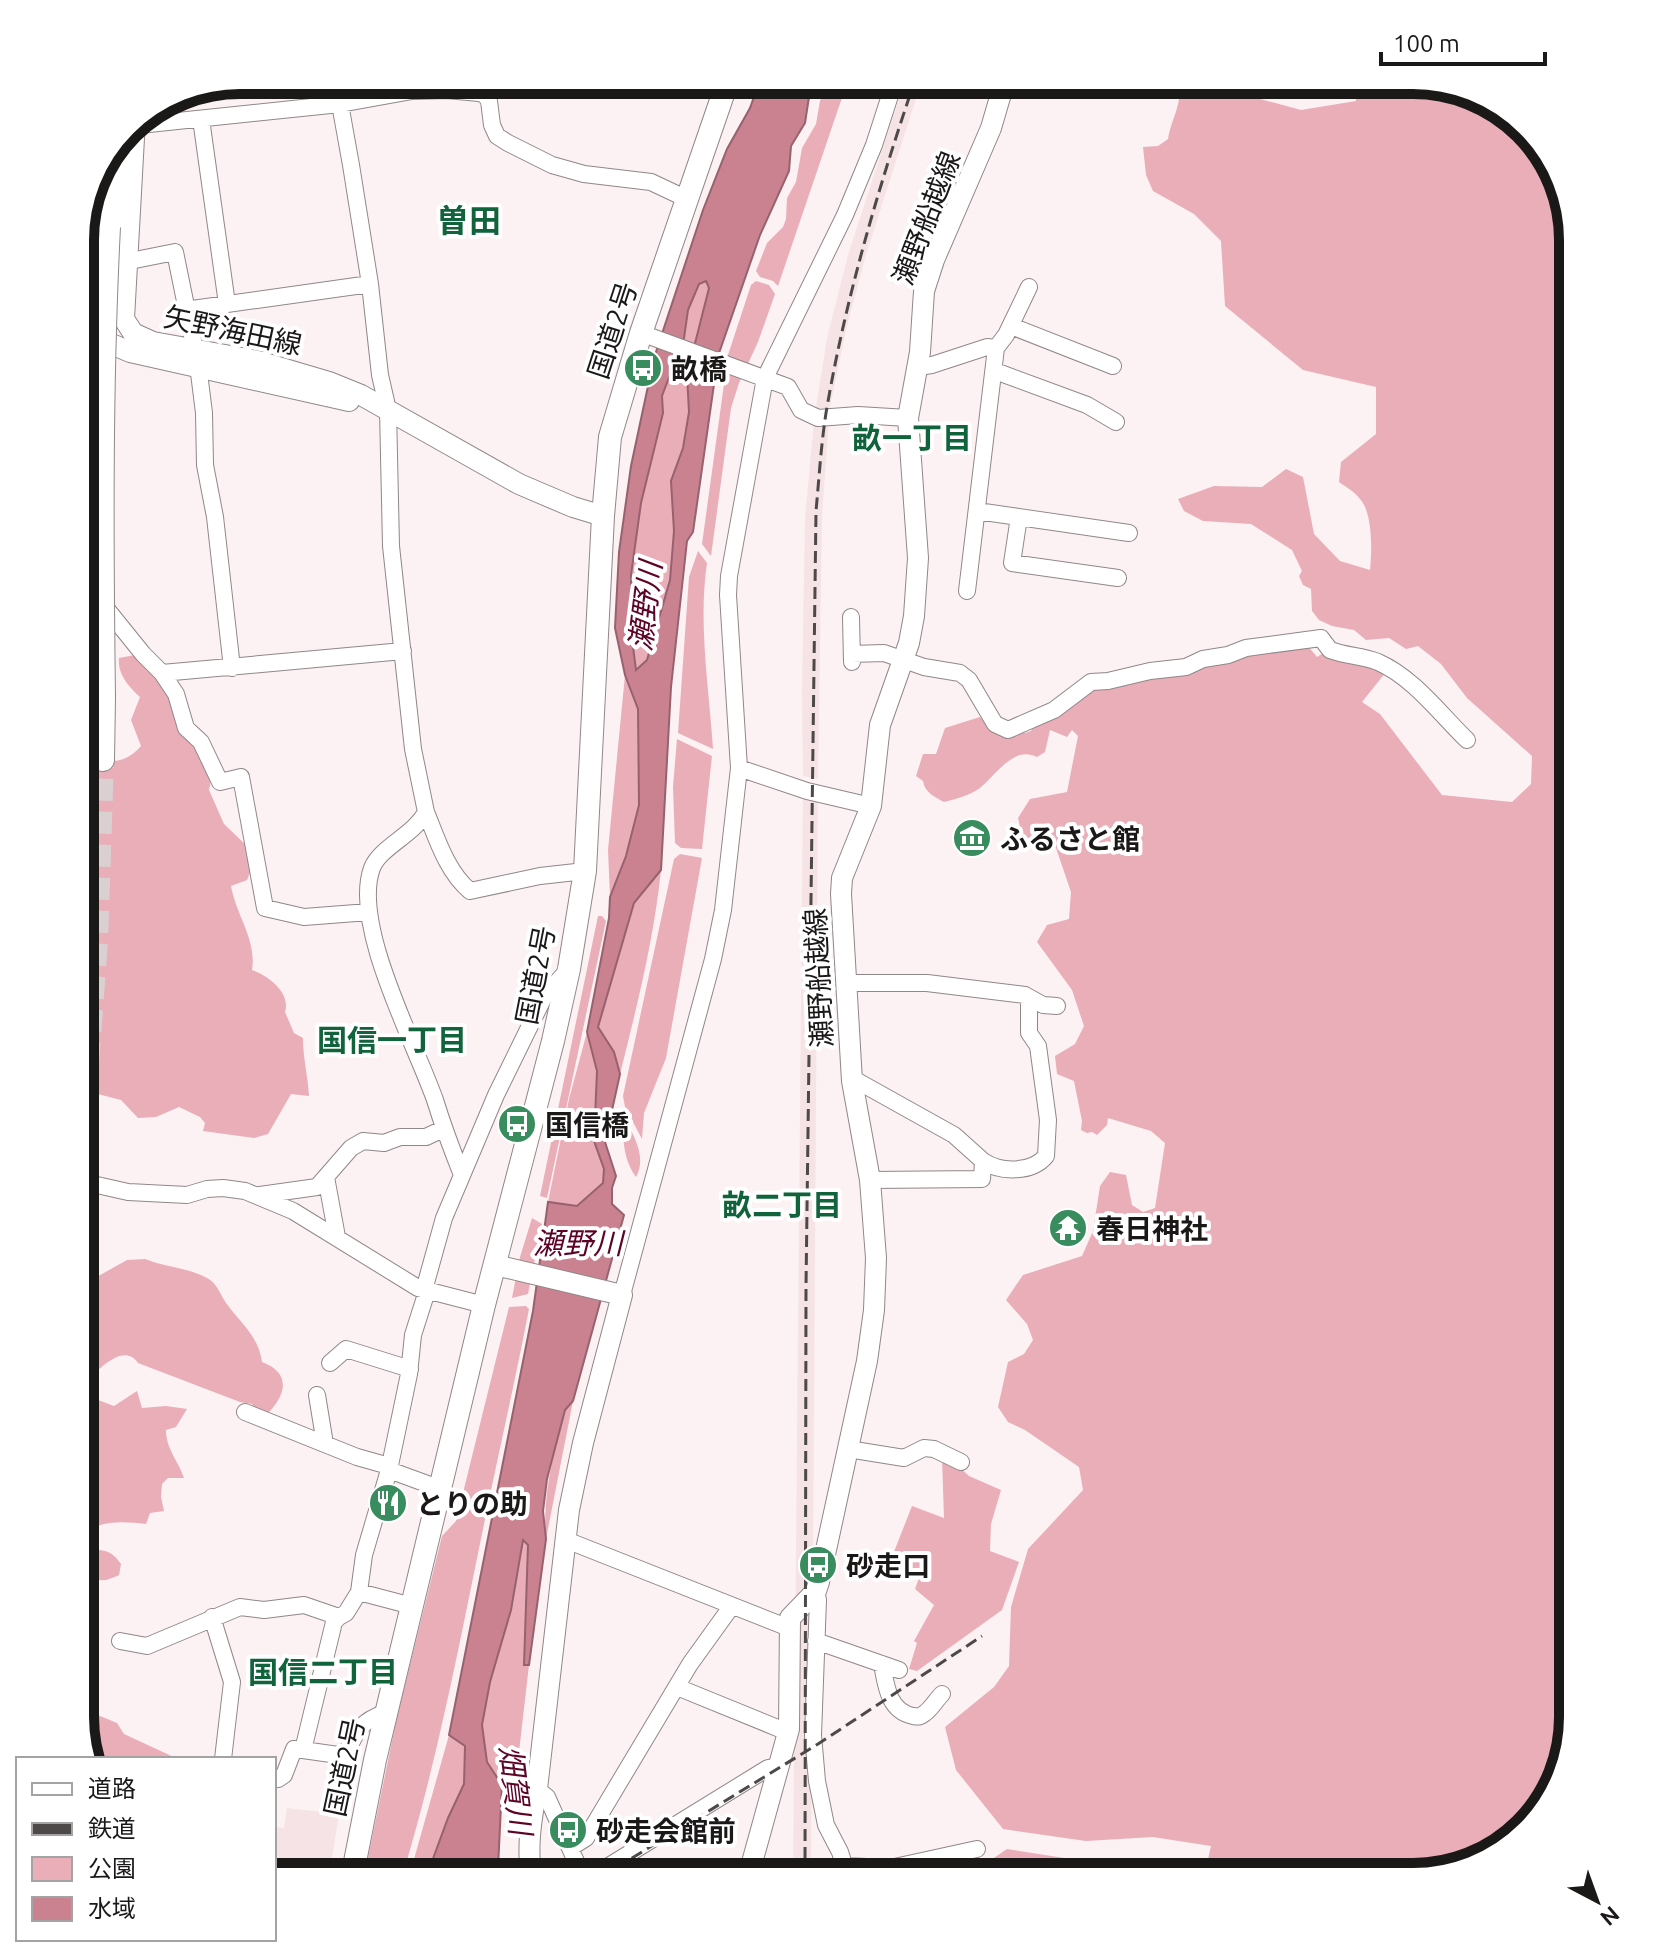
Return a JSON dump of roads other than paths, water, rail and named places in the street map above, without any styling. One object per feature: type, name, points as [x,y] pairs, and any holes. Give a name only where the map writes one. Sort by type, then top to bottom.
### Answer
[{"type":"highway","name":"国道2号","points":[[355,1863],[387,1712],[484,1305],[505,1267],[569,969],[585,871],[603,516],[610,437],[649,336],[687,199],[723,94]]},
{"type":"highway","points":[[109,227],[115,166]]},
{"type":"highway","points":[[103,760],[101,465],[110,174]]},
{"type":"main road","name":"瀬野船越線","points":[[789,1628],[790,1618],[816,1591],[867,1361],[874,1310],[876,1258],[870,1180],[852,1081],[840,913],[842,878],[871,806],[880,725],[912,628],[918,558],[908,418],[918,367],[921,312],[928,276],[991,128],[1001,94]]},
{"type":"main road","name":"矢野海田線","points":[[133,142],[124,319],[133,333],[196,357],[388,410],[473,461],[519,484],[603,516]]},
{"type":"main road","points":[[95,334],[109,336],[124,319]]},
{"type":"main road","name":"矢野海田線","points":[[95,334],[107,343],[130,352],[196,357]]},
{"type":"main road","points":[[505,1267],[619,1294],[569,1510],[537,1789],[530,1823],[529,1863]]},
{"type":"main road","points":[[752,1863],[789,1729],[789,1628]]},
{"type":"street","points":[[336,94],[370,284],[380,375],[388,410],[391,546],[413,749],[426,812],[443,852],[461,883],[470,891],[540,876],[585,871]]},
{"type":"street","points":[[155,122],[340,104],[395,94]]},
{"type":"street","points":[[481,94],[488,98],[497,136],[508,143],[552,165],[584,174],[651,182],[687,199]]},
{"type":"street","points":[[619,1294],[713,959],[723,910],[739,768],[728,595],[757,375],[845,215],[874,145],[890,94]]},
{"type":"street","points":[[201,119],[227,304]]},
{"type":"street","points":[[125,262],[175,252],[204,413],[205,465],[215,517],[232,668]]},
{"type":"street","points":[[185,310],[370,284]]},
{"type":"street","points":[[967,591],[996,348],[1011,326],[1029,287]]},
{"type":"street","points":[[1011,326],[1113,366]]},
{"type":"street","points":[[649,336],[788,387],[801,410],[818,418],[858,415],[908,418]]},
{"type":"street","points":[[918,367],[987,347],[996,348]]},
{"type":"street","points":[[995,371],[1087,405],[1116,422]]},
{"type":"street","points":[[977,511],[1129,533]]},
{"type":"street","points":[[1019,517],[1012,563],[1118,578]]},
{"type":"street","points":[[94,593],[162,673],[176,694],[186,728],[201,742],[220,782],[241,777],[265,908],[304,917],[369,912]]},
{"type":"street","points":[[851,617],[852,658],[884,653],[965,676],[995,724],[1008,730],[1054,710],[1091,682],[1186,667],[1203,659],[1246,648],[1321,638],[1330,650],[1372,660],[1395,672],[1467,740]]},
{"type":"street","points":[[162,673],[403,651]]},
{"type":"street","points":[[739,768],[807,791],[871,806]]},
{"type":"street","points":[[426,812],[416,828],[380,856],[372,868],[369,912],[380,960],[462,1175]]},
{"type":"street","points":[[303,1750],[334,1622],[346,1613],[359,1592],[364,1555],[389,1468],[410,1369],[413,1335],[444,1218],[496,1095],[545,995],[569,969]]},
{"type":"street","points":[[846,983],[927,983],[1025,995],[1043,1005],[1057,1006]]},
{"type":"street","points":[[852,1081],[954,1135],[990,1166],[1013,1170],[1036,1164],[1046,1156],[1048,1120],[1038,1046],[1029,1033],[1029,998]]},
{"type":"street","points":[[258,1195],[317,1187],[351,1148],[363,1141],[384,1143],[400,1137],[426,1137],[443,1129]]},
{"type":"street","points":[[870,1180],[982,1179],[983,1161]]},
{"type":"street","points":[[326,1177],[337,1237]]},
{"type":"street","points":[[97,1185],[128,1192],[187,1195],[223,1188],[258,1195],[293,1211],[425,1291],[484,1305]]},
{"type":"street","points":[[330,1363],[346,1349],[410,1369]]},
{"type":"street","points":[[317,1395],[325,1444]]},
{"type":"street","points":[[245,1412],[441,1489]]},
{"type":"street","points":[[848,1449],[904,1458],[924,1448],[934,1449],[961,1462]]},
{"type":"street","points":[[566,1540],[789,1628]]},
{"type":"street","points":[[816,1591],[813,1735],[817,1781],[826,1825],[842,1863]]},
{"type":"street","points":[[359,1592],[412,1606]]},
{"type":"street","points":[[120,1641],[147,1646],[240,1607],[269,1610],[304,1605],[339,1617]]},
{"type":"street","points":[[570,1848],[586,1838],[677,1687],[731,1607]]},
{"type":"street","points":[[212,1617],[232,1682],[223,1757]]},
{"type":"street","points":[[816,1641],[890,1667],[887,1692],[897,1709],[909,1715],[927,1713],[942,1694]]},
{"type":"street","points":[[677,1687],[780,1729],[789,1729]]},
{"type":"street","points":[[276,1778],[284,1775],[294,1749],[345,1756],[356,1731],[369,1718],[387,1712]]},
{"type":"street","points":[[614,1863],[768,1768],[779,1766]]},
{"type":"street","points":[[537,1789],[547,1797],[577,1863]]},
{"type":"street","points":[[913,1863],[977,1849]]},
{"type":"water","name":"瀬野川","points":[[755,94],[811,94],[805,123],[791,146],[789,171],[760,235],[718,356],[693,532],[687,541],[671,687],[661,870],[634,903],[598,1027],[614,1052],[620,1074],[605,1142],[616,1176],[612,1204],[624,1215],[573,1401],[565,1410],[547,1479],[543,1511],[546,1539],[529,1665],[524,1665],[528,1545],[523,1540],[511,1610],[490,1682],[482,1725],[487,1762],[502,1785],[498,1863],[431,1863],[464,1784],[465,1746],[449,1735],[533,1311],[548,1202],[577,1206],[603,1183],[604,1169],[594,1141],[597,1071],[587,1032],[609,918],[610,897],[626,856],[639,805],[638,709],[625,675],[615,628],[619,552],[631,466],[654,358],[703,210],[727,149]],"holes":[[[706,281],[709,288],[687,375],[689,412],[683,448],[671,481],[674,531],[670,580],[647,660],[636,670],[631,631],[631,575],[641,503],[663,413],[662,396],[684,338],[688,310],[699,284]]]},
{"type":"tunnel","points":[[94,982],[103,760]]},
{"type":"railway","points":[[805,1863],[806,1287],[816,511],[826,413],[843,329],[876,203],[910,94]]},
{"type":"railway","points":[[624,1863],[818,1744],[982,1636]]},
{"type":"place","name":"畝橋","points":[[643,368]]},
{"type":"place","name":"ふるさと館","points":[[972,838]]},
{"type":"place","name":"国信橋","points":[[517,1124]]},
{"type":"place","name":"春日神社","points":[[1068,1228]]},
{"type":"place","name":"とりの助","points":[[388,1503]]},
{"type":"place","name":"砂走口","points":[[818,1565]]},
{"type":"place","name":"砂走会館前","points":[[568,1830]]},
{"type":"district","name":"曽田","points":[[469,220]]},
{"type":"district","name":"畝一丁目","points":[[912,438]]},
{"type":"district","name":"国信一丁目","points":[[392,1040]]},
{"type":"district","name":"畝二丁目","points":[[782,1205]]},
{"type":"district","name":"国信二丁目","points":[[323,1672]]},
{"type":"water label","name":"畑賀川","points":[[516,1790]]}]
